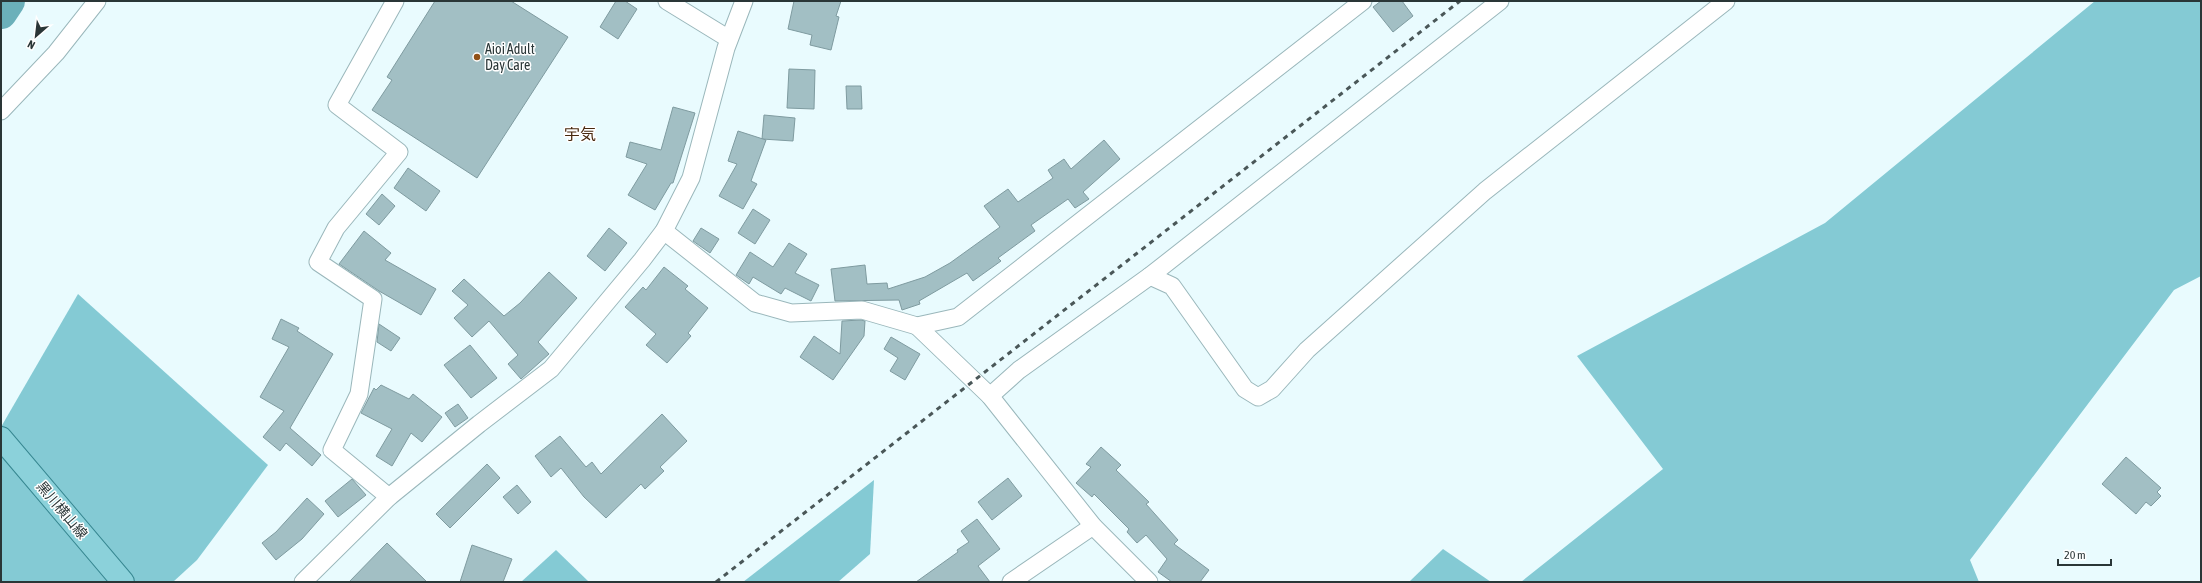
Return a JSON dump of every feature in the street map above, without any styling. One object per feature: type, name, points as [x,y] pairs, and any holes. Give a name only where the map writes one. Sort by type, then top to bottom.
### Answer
[{"type":"main road","name":"黒川横山線","points":[[1,438],[121,580]]},
{"type":"street","points":[[1,111],[56,53],[97,1]]},
{"type":"street","points":[[389,497],[332,450],[359,394],[373,299],[318,262],[336,228],[399,152],[337,105],[395,1]]},
{"type":"street","points":[[667,1],[729,39]]},
{"type":"street","points":[[303,582],[389,497],[479,424],[551,369],[642,260],[664,231],[691,178],[729,39],[744,1]]},
{"type":"street","points":[[917,326],[958,317],[1364,1]]},
{"type":"street","points":[[990,396],[1019,370],[1150,276],[1500,1]]},
{"type":"street","points":[[1150,276],[1172,286],[1245,388],[1258,397],[1272,390],[1307,350],[1485,191],[1726,1]]},
{"type":"street","points":[[664,231],[755,303],[791,313],[862,310],[917,326],[990,396],[1092,526],[1149,582]]},
{"type":"street","points":[[1011,582],[1092,526]]},
{"type":"shaded area","points":[[2095,1],[2201,1],[2201,276],[2174,290],[1970,560],[1979,582],[1521,582],[1663,469],[1577,356],[1825,223]]},
{"type":"shaded area","points":[[78,294],[268,465],[197,560],[173,582],[1,582],[1,427]]},
{"type":"shaded area","points":[[874,480],[870,554],[838,582],[743,582]]},
{"type":"shaded area","points":[[1443,549],[1491,582],[1409,582]]},
{"type":"shaded area","points":[[556,550],[589,582],[521,582]]},
{"type":"building","name":"Aioi Adult Day Care","points":[[435,1],[511,1],[568,37],[477,178],[372,110],[392,80],[387,77]]},
{"type":"building","points":[[616,1],[625,1],[637,9],[618,39],[600,27]]},
{"type":"building","points":[[794,1],[841,1],[836,16],[839,17],[831,50],[810,45],[812,35],[788,29]]},
{"type":"building","points":[[1381,1],[1402,1],[1413,16],[1393,32],[1373,7]]},
{"type":"building","points":[[789,69],[815,70],[814,109],[787,108]]},
{"type":"building","points":[[846,86],[861,86],[862,109],[847,109]]},
{"type":"building","points":[[673,107],[695,113],[673,183],[671,183],[655,210],[628,195],[647,164],[626,157],[630,142],[661,150]]},
{"type":"building","points":[[764,115],[795,118],[793,141],[762,139]]},
{"type":"building","points":[[738,131],[766,140],[751,181],[757,184],[743,209],[719,196],[737,164],[728,161]]},
{"type":"building","points":[[1104,140],[1120,159],[1083,192],[1089,199],[1075,208],[1068,199],[1031,225],[1035,231],[998,258],[1001,261],[973,281],[967,273],[919,301],[920,304],[902,310],[899,300],[835,301],[831,269],[865,265],[867,284],[887,283],[888,289],[925,277],[950,263],[1000,227],[984,206],[1008,189],[1018,202],[1053,178],[1048,170],[1064,159],[1071,169]]},
{"type":"building","points":[[408,168],[440,191],[426,211],[394,188]]},
{"type":"building","points":[[382,194],[395,206],[379,225],[366,214]]},
{"type":"building","points":[[753,209],[770,220],[755,244],[738,233]]},
{"type":"building","points":[[609,228],[627,243],[605,271],[587,256]]},
{"type":"building","points":[[701,228],[719,239],[710,253],[693,241]]},
{"type":"building","points":[[364,231],[391,253],[385,260],[436,289],[421,315],[379,291],[339,264]]},
{"type":"building","points":[[789,243],[807,254],[795,273],[819,285],[811,301],[785,288],[781,294],[753,277],[749,284],[736,275],[750,252],[773,267]]},
{"type":"building","points":[[664,267],[688,286],[685,289],[708,308],[688,333],[691,336],[667,363],[646,345],[656,334],[625,307],[643,287],[646,290]]},
{"type":"building","points":[[549,272],[577,298],[538,342],[549,354],[521,379],[508,364],[518,355],[489,321],[472,337],[454,318],[468,305],[452,291],[464,279],[504,316],[520,303]]},
{"type":"building","points":[[281,319],[299,328],[297,331],[333,354],[290,428],[321,455],[312,466],[286,443],[280,451],[263,437],[284,411],[260,397],[289,347],[272,339]]},
{"type":"building","points":[[842,321],[865,321],[864,336],[833,380],[800,357],[814,336],[840,354]]},
{"type":"building","points":[[379,324],[400,338],[391,351],[377,342]]},
{"type":"building","points":[[891,337],[920,354],[905,380],[890,371],[898,358],[884,349]]},
{"type":"building","points":[[470,345],[497,378],[471,398],[444,365]]},
{"type":"building","points":[[381,385],[409,399],[413,394],[442,417],[422,442],[411,433],[392,466],[376,456],[392,429],[361,413],[374,388],[376,390]]},
{"type":"building","points":[[458,404],[468,418],[455,427],[445,413]]},
{"type":"building","points":[[662,414],[687,441],[660,467],[664,471],[645,489],[641,484],[606,518],[584,497],[561,468],[551,477],[535,456],[560,436],[586,467],[592,462],[601,474]]},
{"type":"building","points":[[1101,447],[1121,465],[1116,470],[1149,502],[1146,504],[1178,540],[1174,544],[1209,570],[1200,582],[1172,582],[1158,572],[1167,559],[1146,535],[1137,543],[1127,532],[1129,529],[1094,494],[1092,497],[1076,483],[1091,467],[1086,464]]},
{"type":"building","points":[[2126,457],[2161,488],[2157,492],[2161,496],[2151,506],[2146,502],[2136,514],[2102,484]]},
{"type":"building","points":[[487,464],[500,478],[450,528],[436,514]]},
{"type":"building","points":[[1008,478],[1022,496],[992,520],[978,502]]},
{"type":"building","points":[[352,479],[366,495],[338,517],[325,501]]},
{"type":"building","points":[[517,485],[531,502],[518,514],[503,497]]},
{"type":"building","points":[[307,498],[324,514],[302,539],[276,560],[262,543],[276,532]]},
{"type":"building","points":[[977,519],[1000,549],[978,566],[990,582],[916,582],[958,552],[957,550],[969,542],[961,531]]},
{"type":"building","points":[[387,543],[427,582],[349,582]]},
{"type":"building","points":[[472,545],[512,559],[503,582],[460,582]]},
{"type":"waterway","points":[[1,13],[9,1]]},
{"type":"railway","points":[[716,582],[1460,1]]},
{"type":"place","name":"Aioi Adult Day Care","points":[[477,57]]},
{"type":"district","name":"宇気","points":[[580,134]]}]
